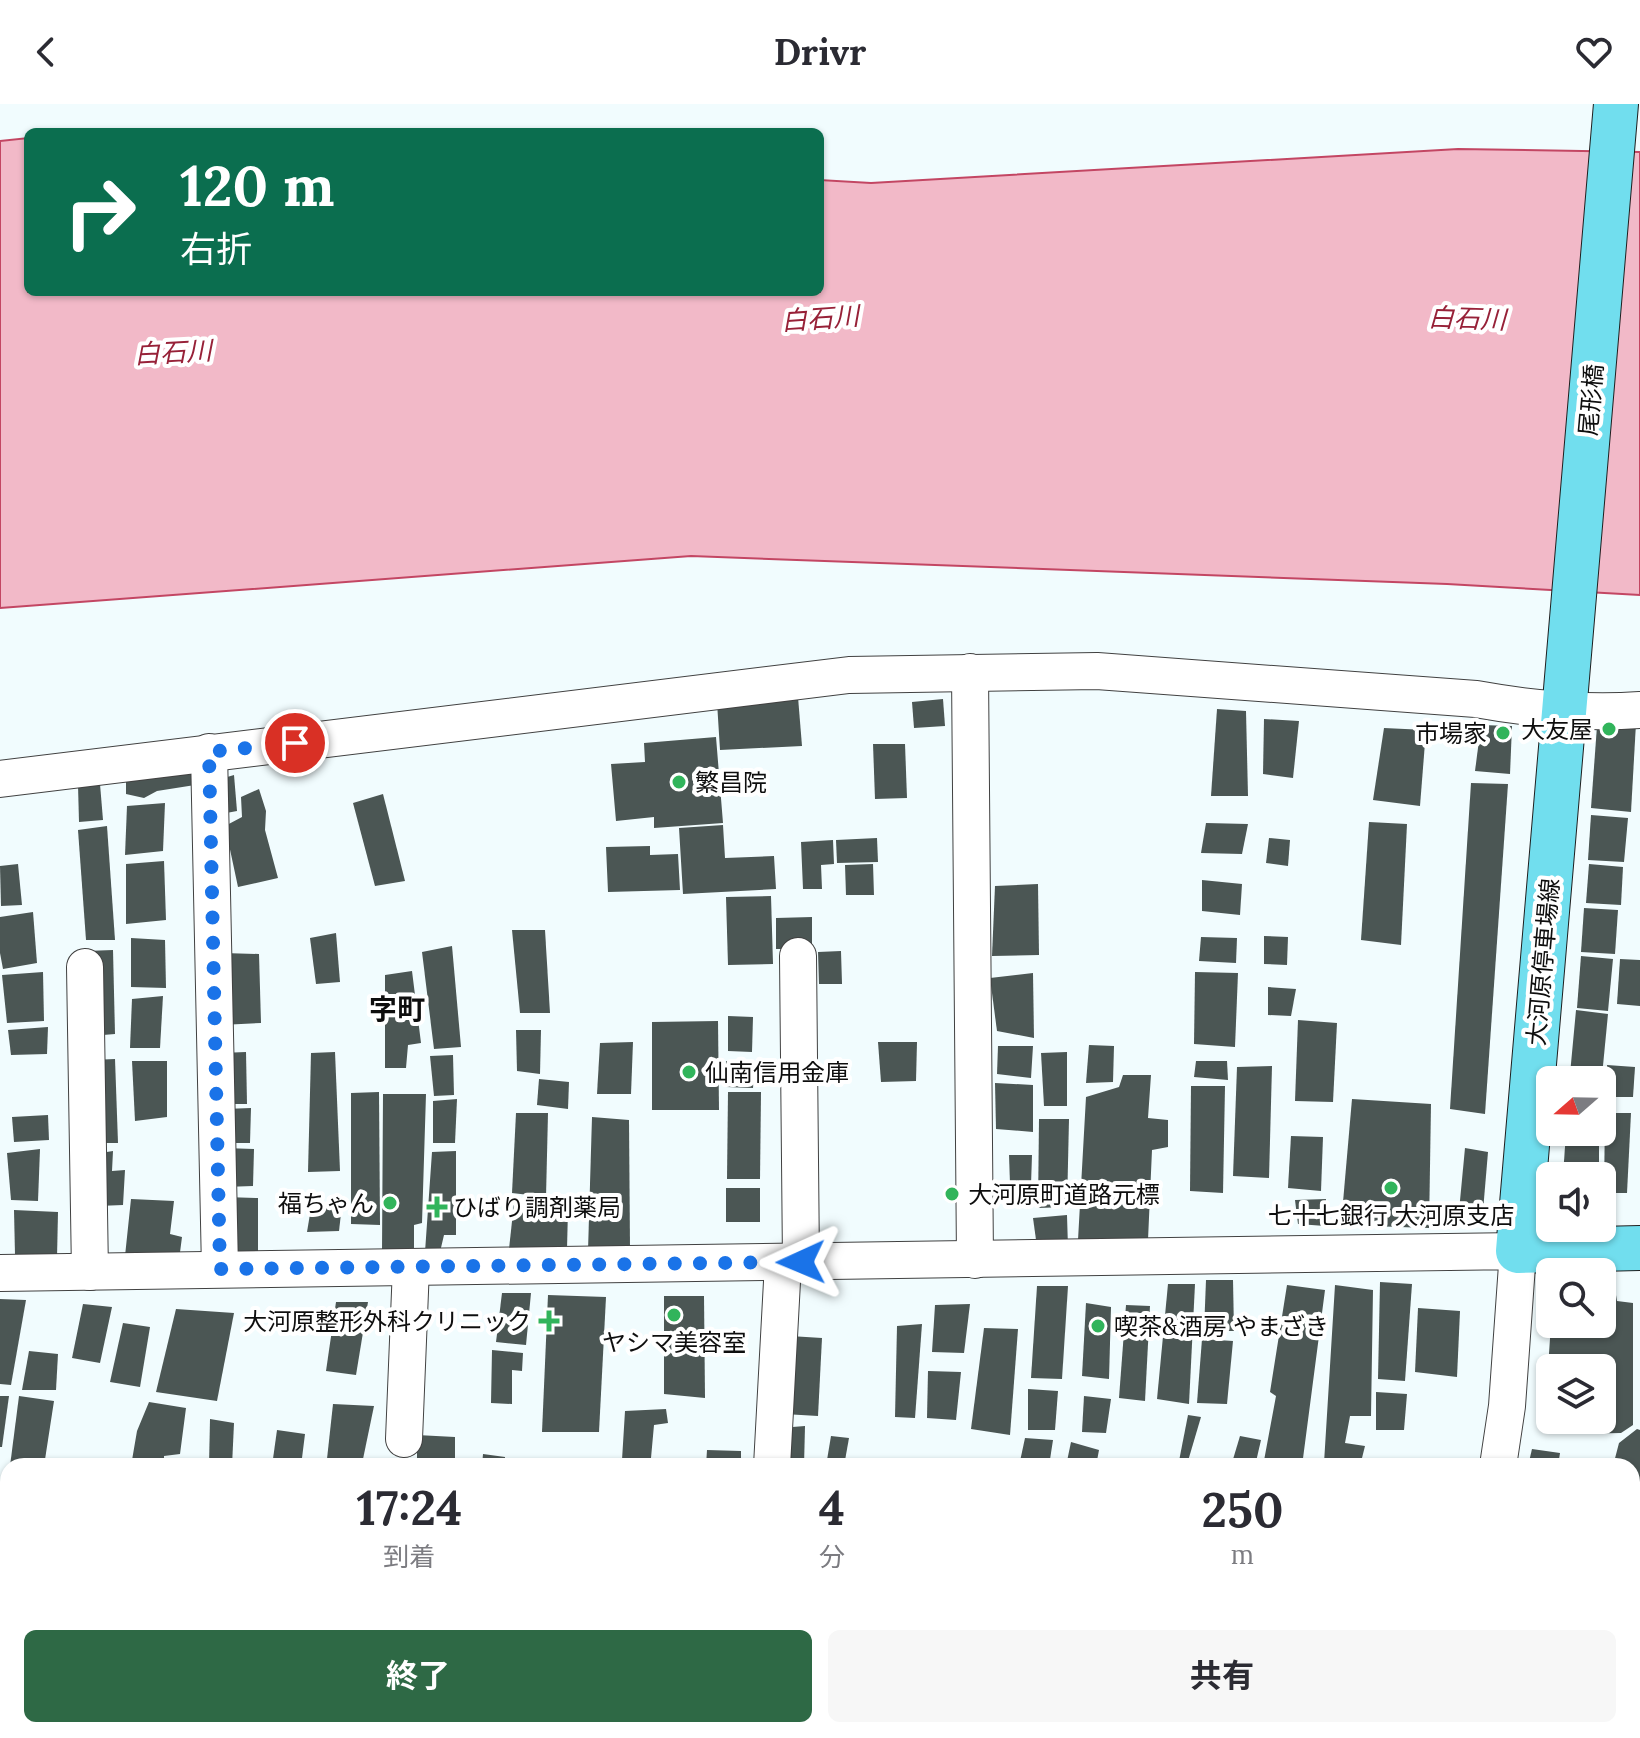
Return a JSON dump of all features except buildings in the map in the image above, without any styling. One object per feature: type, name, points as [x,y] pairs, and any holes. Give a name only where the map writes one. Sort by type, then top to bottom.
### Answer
[{"type":"main road","name":"尾形橋","points":[[1565,704],[1616,104]]},
{"type":"main road","name":"大河原停車場線","points":[[1518,1251],[1565,704]]},
{"type":"main road","points":[[1518,1251],[1640,1248]]},
{"type":"street","points":[[970,672],[975,1260]]},
{"type":"street","points":[[0,779],[849,675],[1113,672],[1476,699],[1533,709],[1565,704],[1593,713],[1640,710]]},
{"type":"street","points":[[209,752],[220,1269]]},
{"type":"street","points":[[773,1458],[792,1263],[798,956]]},
{"type":"street","points":[[85,967],[90,1272]]},
{"type":"street","points":[[0,1273],[1518,1251],[1507,1406],[1499,1458]]},
{"type":"street","points":[[404,1439],[411,1267]]},
{"type":"water","name":"白石川","points":[[24,138],[24,296],[824,296],[824,180],[871,183],[1458,149],[1640,152],[1640,595],[1447,584],[691,556],[0,608],[0,141]]},
{"type":"place","name":"大友屋","points":[[1609,729]]},
{"type":"place","name":"市場家","points":[[1503,733]]},
{"type":"place","name":"繁昌院","points":[[679,782]]},
{"type":"place","name":"仙南信用金庫","points":[[689,1072]]},
{"type":"place","name":"七十七銀行 大河原支店","points":[[1391,1188]]},
{"type":"place","name":"大河原町道路元標","points":[[952,1194]]},
{"type":"place","name":"福ちゃん","points":[[390,1203]]},
{"type":"place","name":"ひばり調剤薬局","points":[[437,1207]]},
{"type":"place","name":"ヤシマ美容室","points":[[674,1315]]},
{"type":"place","name":"大河原整形外科クリニック","points":[[549,1321]]},
{"type":"place","name":"喫茶&酒房 やまざき","points":[[1098,1326]]},
{"type":"district","name":"字町","points":[[397,1009]]},
{"type":"route","points":[[295,743],[209,752],[220,1269],[801,1262]]}]
